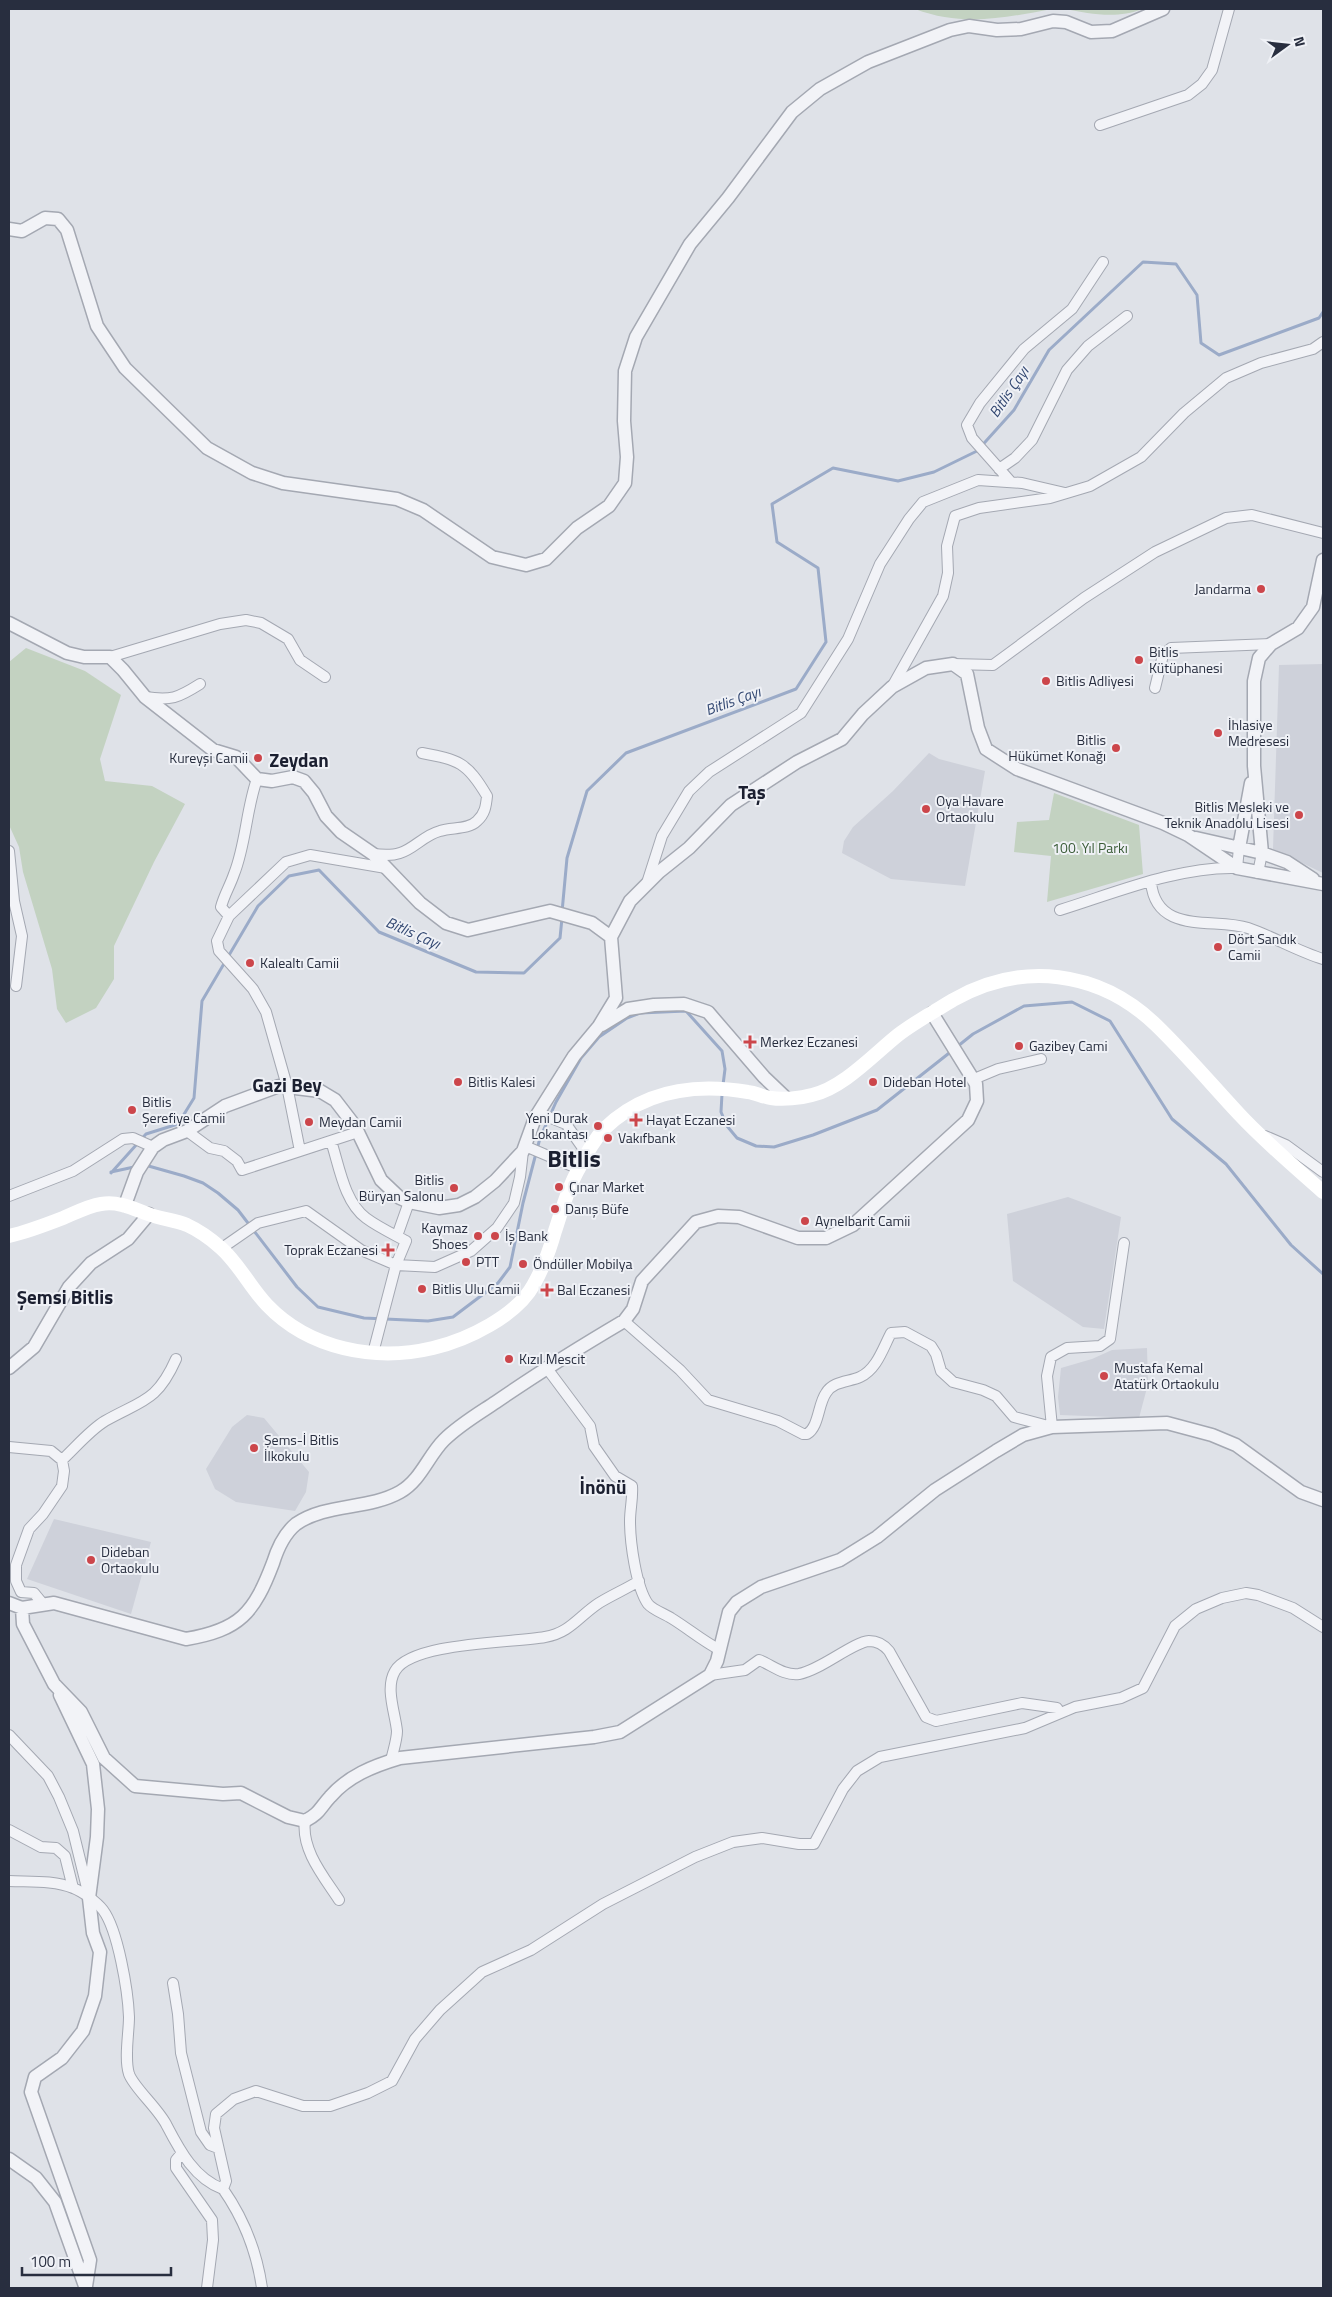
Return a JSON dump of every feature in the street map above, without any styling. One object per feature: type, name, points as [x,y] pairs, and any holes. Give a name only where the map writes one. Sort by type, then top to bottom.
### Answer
[{"type":"main road","points":[[9,1236],[100,1204],[125,1205],[188,1226],[222,1248],[267,1305],[293,1328],[322,1342],[354,1352],[374,1353],[432,1348],[484,1328],[509,1312],[533,1288],[554,1235],[569,1186],[578,1169],[602,1131],[640,1103],[661,1094],[687,1088],[708,1087],[732,1089],[773,1098],[812,1095],[836,1086],[903,1031],[959,997],[1007,979],[1033,975],[1064,977],[1084,982],[1130,1004],[1154,1023],[1259,1134],[1323,1192]]},
{"type":"street","points":[[9,230],[22,231],[45,218],[58,219],[67,230],[97,326],[126,368],[207,448],[252,473],[283,483],[397,498],[423,510],[492,557],[526,565],[546,559],[577,528],[609,506],[625,482],[627,458],[624,421],[625,371],[636,337],[667,280],[690,244],[728,198],[792,112],[820,89],[868,62],[950,30],[969,26],[997,30],[1021,29],[1053,21],[1066,22],[1091,32],[1112,31],[1163,9]]},
{"type":"street","points":[[1100,125],[1188,95],[1202,84],[1212,70],[1229,9]]},
{"type":"street","points":[[1011,482],[972,438],[967,425],[980,403],[1024,349],[1072,309],[1103,262]]},
{"type":"street","points":[[999,469],[1015,458],[1032,440],[1067,370],[1088,346],[1127,316]]},
{"type":"street","points":[[892,686],[943,596],[948,574],[947,546],[955,516],[979,508],[1050,498],[1090,486],[1140,457],[1184,413],[1226,378],[1261,363],[1313,349],[1323,342]]},
{"type":"street","points":[[647,883],[662,836],[689,791],[709,772],[801,713],[848,638],[880,564],[909,519],[923,502],[978,480],[1022,483],[1065,493]]},
{"type":"street","points":[[222,1248],[258,1223],[306,1211],[360,1250],[396,1265],[435,1267],[471,1251],[497,1228],[514,1203],[526,1148],[541,1113],[574,1056],[599,1026],[616,998],[611,937],[630,900],[647,883],[690,848],[732,806],[797,762],[842,739],[863,714],[892,686],[926,668],[953,664],[993,665],[1084,598],[1155,552],[1226,518],[1252,515],[1323,533]]},
{"type":"street","points":[[1258,873],[1262,853],[1254,766],[1254,681],[1259,658],[1271,644],[1298,628],[1313,607],[1323,560]]},
{"type":"street","points":[[9,623],[67,653],[84,657],[110,657],[220,624],[246,620],[261,622],[288,639],[300,660],[325,677]]},
{"type":"street","points":[[1155,688],[1164,655],[1171,648],[1271,644]]},
{"type":"street","points":[[110,657],[145,697],[213,750],[236,757],[257,779],[272,781],[294,777],[304,781],[314,793],[326,816],[341,832],[373,854],[420,904],[446,923],[468,930],[550,911],[592,923],[611,937]]},
{"type":"street","points":[[953,664],[967,674],[978,728],[986,749],[1016,769],[1163,823],[1188,835],[1237,868]]},
{"type":"street","points":[[145,697],[165,700],[182,695],[200,684]]},
{"type":"street","points":[[373,854],[391,856],[402,852],[421,838],[441,830],[460,829],[477,822],[486,809],[488,796],[467,768],[449,757],[422,754]]},
{"type":"street","points":[[1237,868],[1254,766]]},
{"type":"street","points":[[229,916],[221,907],[224,893],[234,875],[245,834],[251,796],[257,779]]},
{"type":"street","points":[[1188,835],[1262,853],[1287,862],[1320,883]]},
{"type":"street","points":[[9,851],[14,901],[22,936],[16,986]]},
{"type":"street","points":[[300,1151],[287,1086],[266,1012],[253,989],[219,951],[217,941],[229,916],[286,862],[310,855],[386,868]]},
{"type":"street","points":[[1060,910],[1151,882],[1214,867],[1237,868],[1320,883]]},
{"type":"street","points":[[1151,882],[1155,902],[1165,912],[1194,923],[1248,928],[1323,959]]},
{"type":"street","points":[[599,1026],[628,1009],[684,1004],[708,1012],[764,1077],[785,1098]]},
{"type":"street","points":[[9,1603],[22,1608],[54,1602],[186,1639],[207,1635],[228,1627],[249,1612],[262,1591],[277,1550],[295,1525],[317,1514],[379,1501],[402,1491],[419,1474],[443,1440],[465,1422],[546,1367],[624,1321],[633,1309],[642,1281],[696,1222],[718,1216],[738,1217],[798,1238],[826,1238],[854,1225],[968,1120],[977,1101],[974,1079],[932,1013]]},
{"type":"street","points":[[974,1079],[998,1069],[1041,1059]]},
{"type":"street","points":[[125,1205],[137,1172],[146,1158],[150,1146],[187,1131],[225,1106],[279,1086],[320,1092],[335,1100],[358,1132],[381,1180],[400,1198],[409,1202],[439,1208],[459,1205],[475,1197],[495,1181],[526,1148]]},
{"type":"street","points":[[541,1113],[566,1124],[587,1154]]},
{"type":"street","points":[[187,1131],[210,1148],[224,1151],[237,1161],[242,1170],[358,1132]]},
{"type":"street","points":[[1259,1134],[1286,1145],[1323,1172]]},
{"type":"street","points":[[9,1196],[73,1171],[122,1139],[133,1138],[150,1146]]},
{"type":"street","points":[[331,1141],[348,1192],[355,1206],[364,1217],[406,1241],[396,1265],[374,1353]]},
{"type":"street","points":[[526,1148],[578,1169]]},
{"type":"street","points":[[397,1236],[409,1202]]},
{"type":"street","points":[[9,1368],[34,1347],[69,1287],[91,1263],[128,1239],[149,1214]]},
{"type":"street","points":[[1052,1427],[1047,1376],[1051,1356],[1067,1348],[1100,1346],[1110,1340],[1124,1243]]},
{"type":"street","points":[[624,1321],[680,1370],[708,1400],[778,1421],[803,1434],[807,1434],[813,1428],[826,1392],[836,1384],[861,1377],[872,1368],[891,1333],[905,1332],[931,1346],[936,1354],[940,1371],[953,1382],[983,1390],[996,1396],[1014,1417],[1052,1427]]},
{"type":"street","points":[[62,1460],[104,1422],[144,1402],[157,1392],[176,1360]]},
{"type":"street","points":[[546,1367],[590,1426],[594,1446],[615,1476],[632,1486],[633,1504],[630,1520],[639,1581],[649,1605],[674,1620],[698,1639],[720,1650]]},
{"type":"street","points":[[710,1675],[718,1660],[729,1612],[737,1602],[761,1587],[840,1560],[877,1537],[935,1490],[1023,1435],[1052,1427],[1167,1423],[1212,1435],[1236,1445],[1301,1492],[1323,1500]]},
{"type":"street","points":[[9,1448],[51,1450],[62,1460],[64,1471],[62,1486],[43,1514],[29,1529],[16,1565],[16,1581],[22,1592],[34,1593],[43,1604]]},
{"type":"street","points":[[391,1761],[397,1733],[391,1692],[395,1670],[407,1661],[422,1652],[485,1642],[546,1637],[567,1630],[598,1604],[639,1581]]},
{"type":"street","points":[[223,2190],[226,2181],[214,2128],[216,2114],[234,2099],[256,2091],[303,2106],[330,2106],[368,2093],[392,2081],[415,2039],[440,2010],[482,1972],[531,1950],[603,1904],[695,1857],[733,1842],[762,1838],[799,1844],[814,1844],[843,1789],[857,1771],[880,1757],[1025,1728],[1075,1707],[1121,1698],[1143,1688],[1176,1626],[1196,1608],[1222,1598],[1246,1593],[1258,1595],[1293,1608],[1323,1627]]},
{"type":"street","points":[[22,1608],[23,1624],[93,1764],[98,1809],[97,1837],[89,1898]]},
{"type":"street","points":[[54,1684],[82,1712],[104,1758],[135,1786],[223,1794],[241,1793],[288,1817],[305,1821],[318,1814],[330,1797],[349,1779],[374,1765],[391,1761],[594,1737],[620,1732],[710,1675],[745,1670],[759,1660],[785,1672],[798,1674],[824,1664],[865,1642],[873,1641],[882,1644],[889,1651],[926,1717],[930,1720],[936,1722],[1022,1703],[1057,1708],[1060,1713]]},
{"type":"street","points":[[9,1735],[48,1776],[59,1797],[73,1831],[89,1898],[93,1933],[100,1952],[95,1996],[83,2031],[62,2058],[35,2077],[30,2092],[90,2260],[86,2287]]},
{"type":"street","points":[[305,1821],[304,1830],[307,1846],[319,1870],[339,1900]]},
{"type":"street","points":[[9,1830],[41,1847],[56,1848],[65,1856],[73,1888]]},
{"type":"street","points":[[9,1881],[42,1883],[73,1888],[103,1909],[111,1925],[119,1955],[129,2016],[127,2044],[129,2074],[163,2118],[181,2154],[210,2185],[223,2190],[237,2209],[258,2262],[262,2288]]},
{"type":"street","points":[[173,1983],[181,2053],[201,2132],[210,2145],[218,2148]]},
{"type":"street","points":[[181,2154],[176,2160],[176,2168],[212,2220],[213,2240],[207,2288]]},
{"type":"street","points":[[9,2159],[36,2178],[55,2202],[86,2287]]},
{"type":"shaded area","points":[[1323,664],[1323,873],[1273,849],[1279,665]]},
{"type":"shaded area","name":"Oya Havare Ortaokulu","points":[[929,753],[939,759],[985,771],[965,886],[891,879],[842,853],[844,841],[853,827],[893,791]]},
{"type":"shaded area","points":[[1068,1197],[1121,1217],[1104,1329],[1083,1327],[1013,1281],[1007,1214]]},
{"type":"shaded area","name":"Mustafa Kemal Atatürk Ortaokulu","points":[[1147,1348],[1148,1384],[1139,1418],[1060,1415],[1058,1397],[1061,1368],[1092,1359],[1112,1350]]},
{"type":"shaded area","name":"Şems-İ Bitlis İlkokulu","points":[[247,1415],[264,1418],[309,1472],[306,1492],[295,1511],[236,1502],[215,1489],[206,1469],[232,1427]]},
{"type":"shaded area","name":"Dideban Ortaokulu","points":[[54,1519],[151,1542],[131,1614],[27,1579]]},
{"type":"green space","points":[[915,9],[1052,9],[1000,18],[967,19],[933,15]]},
{"type":"green space","points":[[1065,9],[1142,9],[1114,15]]},
{"type":"green space","points":[[26,648],[85,671],[121,695],[100,759],[105,781],[152,786],[185,804],[154,862],[114,946],[114,979],[96,1008],[66,1023],[57,1009],[52,969],[23,872],[19,847],[9,825],[9,662]]},
{"type":"green space","name":"100. Yıl Parkı","points":[[1054,793],[1139,825],[1143,874],[1047,902],[1051,856],[1014,852],[1017,822],[1049,820]]},
{"type":"waterway","name":"Bitlis Çayı","points":[[562,912],[567,858],[587,791],[626,753],[796,689],[826,642],[818,568],[777,542],[772,504],[833,468],[898,481],[934,472],[977,451],[1014,410],[1049,350],[1143,262],[1176,264],[1197,295],[1201,343],[1219,355],[1319,318],[1323,312]]},
{"type":"waterway","name":"Bitlis Çayı","points":[[111,1173],[146,1134],[178,1124],[194,1098],[202,1001],[258,906],[289,876],[319,870],[379,932],[476,972],[524,973],[560,938],[562,918]]},
{"type":"waterway","points":[[958,1046],[973,1034],[1024,1006],[1072,1002],[1110,1021],[1172,1119],[1226,1164],[1291,1245],[1323,1274]]},
{"type":"waterway","points":[[145,1165],[203,1183],[218,1193],[238,1210],[297,1287],[318,1307],[364,1318],[428,1321],[453,1317],[498,1283],[510,1267],[523,1203],[540,1138],[556,1102],[581,1058],[599,1037],[627,1018],[640,1013],[686,1011],[722,1051],[725,1069],[723,1085]]},
{"type":"waterway","points":[[722,1094],[721,1112],[727,1126],[737,1138],[756,1146],[774,1147],[813,1135],[877,1110],[953,1050]]},
{"type":"waterway","points":[[111,1172],[134,1167]]},
{"type":"place","name":"Jandarma","points":[[1261,589]]},
{"type":"place","name":"Bitlis Kütüphanesi","points":[[1139,660]]},
{"type":"place","name":"Bitlis Adliyesi","points":[[1046,681]]},
{"type":"place","name":"İhlasiye Medresesi","points":[[1218,733]]},
{"type":"place","name":"Bitlis Hükümet Konağı","points":[[1116,748]]},
{"type":"place","name":"Kureyşi Camii","points":[[258,758]]},
{"type":"place","name":"Oya Havare Ortaokulu","points":[[926,809]]},
{"type":"place","name":"Bitlis Mesleki ve Teknik Anadolu Lisesi","points":[[1299,815]]},
{"type":"place","name":"Dört Sandık Camii","points":[[1218,947]]},
{"type":"place","name":"Kalealtı Camii","points":[[250,963]]},
{"type":"place","name":"Merkez Eczanesi","points":[[750,1042]]},
{"type":"place","name":"Gazibey Cami","points":[[1019,1046]]},
{"type":"place","name":"Bitlis Kalesi","points":[[458,1082]]},
{"type":"place","name":"Dideban Hotel","points":[[873,1082]]},
{"type":"place","name":"Bitlis Şerefiye Camii","points":[[132,1110]]},
{"type":"place","name":"Hayat Eczanesi","points":[[636,1120]]},
{"type":"place","name":"Meydan Camii","points":[[309,1122]]},
{"type":"place","name":"Yeni Durak Lokantası","points":[[598,1126]]},
{"type":"place","name":"Vakıfbank","points":[[608,1138]]},
{"type":"place","name":"Çınar Market","points":[[559,1187]]},
{"type":"place","name":"Bitlis Büryan Salonu","points":[[454,1188]]},
{"type":"place","name":"Danış Büfe","points":[[555,1209]]},
{"type":"place","name":"Aynelbarit Camii","points":[[805,1221]]},
{"type":"place","name":"Kaymaz Shoes","points":[[478,1236]]},
{"type":"place","name":"İş Bank","points":[[495,1236]]},
{"type":"place","name":"Toprak Eczanesi","points":[[388,1250]]},
{"type":"place","name":"PTT","points":[[466,1262]]},
{"type":"place","name":"Öndüller Mobilya","points":[[523,1264]]},
{"type":"place","name":"Bitlis Ulu Camii","points":[[422,1289]]},
{"type":"place","name":"Bal Eczanesi","points":[[547,1290]]},
{"type":"place","name":"Kızıl Mescit","points":[[509,1359]]},
{"type":"place","name":"Mustafa Kemal Atatürk Ortaokulu","points":[[1104,1376]]},
{"type":"place","name":"Şems-İ Bitlis İlkokulu","points":[[254,1448]]},
{"type":"place","name":"Dideban Ortaokulu","points":[[91,1560]]},
{"type":"district","name":"Zeydan","points":[[299,760]]},
{"type":"district","name":"Taş","points":[[752,792]]},
{"type":"district","name":"Gazi Bey","points":[[287,1085]]},
{"type":"district","name":"Bitlis","points":[[574,1159]]},
{"type":"district","name":"Şemsi Bitlis","points":[[65,1297]]},
{"type":"district","name":"İnönü","points":[[603,1487]]}]
